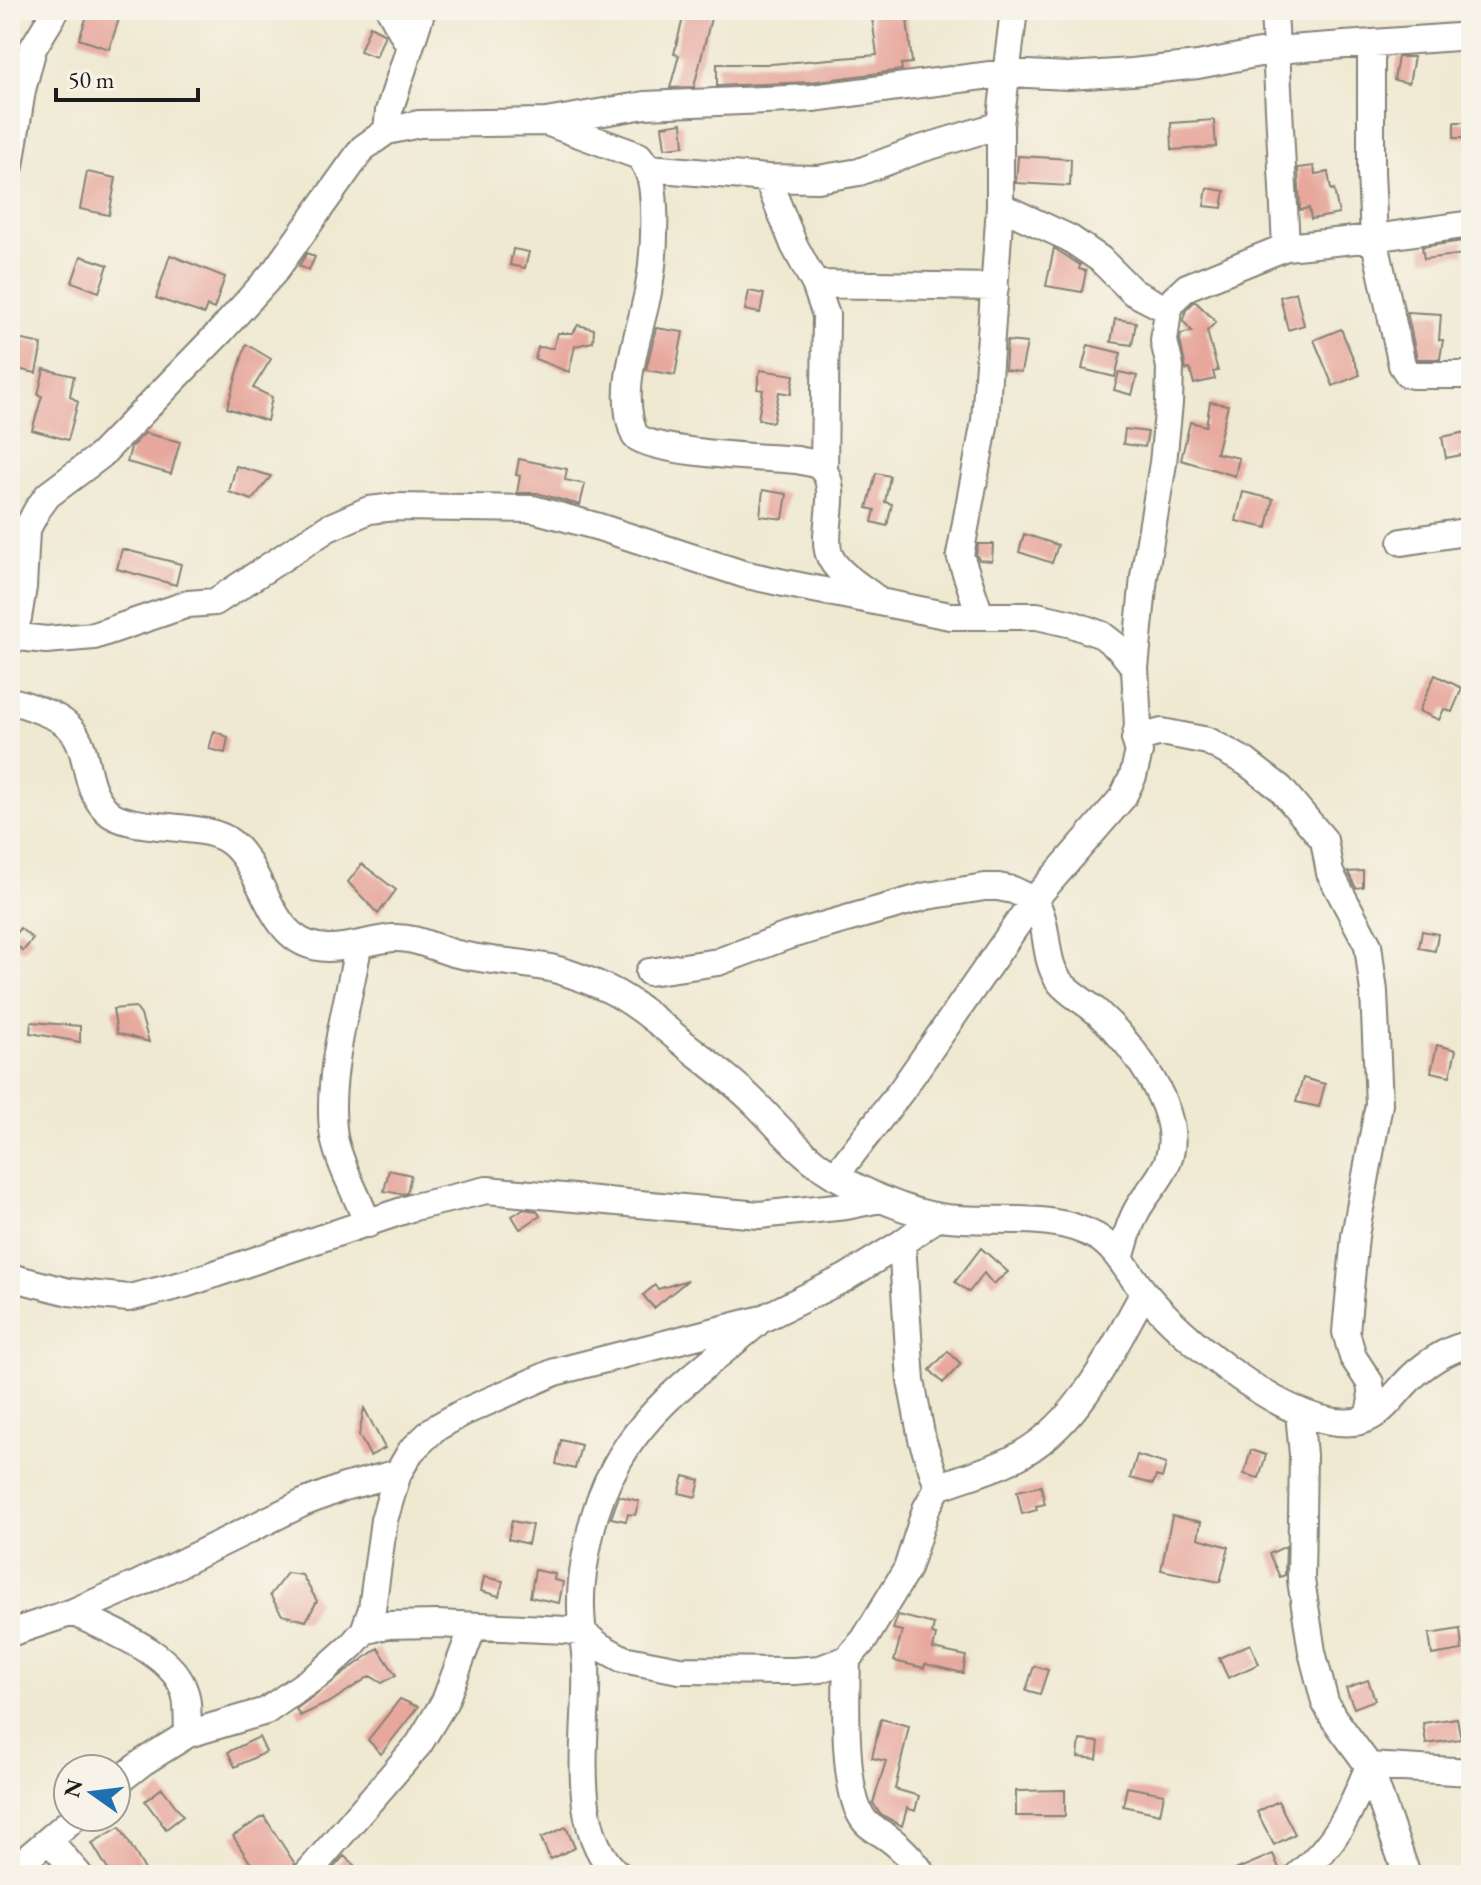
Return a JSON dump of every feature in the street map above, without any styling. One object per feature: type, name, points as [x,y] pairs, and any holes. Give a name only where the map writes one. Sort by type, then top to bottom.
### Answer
[{"type":"street","points":[[10,166],[22,90],[33,48],[56,10]]},
{"type":"street","points":[[390,10],[409,45]]},
{"type":"street","points":[[387,131],[389,111],[422,10]]},
{"type":"street","points":[[980,615],[960,555],[985,421],[1000,206],[1000,125],[1014,10]]},
{"type":"street","points":[[1274,10],[1286,247]]},
{"type":"street","points":[[1135,668],[1120,649],[1088,629],[1037,616],[950,616],[743,574],[533,509],[395,507],[369,510],[342,520],[299,546],[221,600],[188,604],[94,636],[46,640],[10,634],[21,603],[26,531],[48,495],[100,456],[221,331],[275,271],[363,148],[387,131],[419,124],[546,122],[645,105],[812,98],[1006,73],[1068,76],[1132,72],[1198,65],[1275,50],[1471,36]]},
{"type":"street","points":[[1371,43],[1374,238],[1404,370],[1408,374],[1420,375],[1471,375]]},
{"type":"street","points":[[546,122],[639,156],[648,168],[653,185],[655,221],[649,289],[633,355],[627,408],[635,436],[649,444],[672,449],[797,460],[816,465],[824,471]]},
{"type":"street","points":[[648,168],[818,179],[859,172],[917,150],[1000,125]]},
{"type":"street","points":[[767,178],[826,315],[824,471],[830,501],[829,554],[851,579],[880,601]]},
{"type":"street","points":[[1000,206],[1069,238],[1100,259],[1133,292],[1168,310]]},
{"type":"street","points":[[835,1176],[901,1091],[1034,900],[1123,797],[1139,752],[1135,739],[1138,726],[1135,668],[1144,577],[1163,463],[1170,367],[1164,341],[1168,310],[1174,299],[1187,287],[1286,247],[1471,224]]},
{"type":"street","points":[[815,284],[995,287]]},
{"type":"street","points":[[1402,542],[1471,531]]},
{"type":"street","points":[[10,701],[60,718],[74,729],[81,742],[95,793],[113,816],[209,832],[229,841],[241,853],[291,934],[310,945],[358,947],[393,938],[414,939],[495,962],[553,968],[609,990],[645,1012],[728,1077],[809,1160],[880,1199],[937,1217],[1026,1220],[1072,1226],[1101,1239],[1120,1259],[1144,1293],[1199,1346],[1224,1367],[1299,1412],[1332,1421],[1358,1422],[1385,1410],[1406,1383],[1431,1361],[1471,1344]]},
{"type":"street","points":[[1135,739],[1162,732],[1208,741],[1246,762],[1280,788],[1324,840],[1330,873],[1368,945],[1374,992],[1379,1104],[1355,1236],[1346,1332],[1353,1357],[1370,1383],[1372,1400],[1368,1417]]},
{"type":"street","points":[[649,972],[718,962],[787,936],[927,896],[998,887],[1034,900],[1044,923],[1053,972],[1062,985],[1118,1032],[1161,1096],[1169,1121],[1169,1157],[1160,1178],[1131,1220],[1120,1259]]},
{"type":"street","points":[[358,947],[333,1086],[332,1112],[335,1140],[368,1224]]},
{"type":"street","points":[[10,1277],[69,1292],[129,1298],[185,1284],[414,1207],[487,1190],[759,1215],[834,1208],[880,1199]]},
{"type":"street","points":[[132,1771],[188,1734],[266,1711],[322,1672],[364,1631],[372,1609],[384,1520],[398,1473],[411,1451],[434,1429],[464,1412],[555,1372],[762,1319],[845,1278],[937,1217]]},
{"type":"street","points":[[902,1243],[911,1381],[922,1439],[938,1487]]},
{"type":"street","points":[[364,1631],[387,1625],[437,1624],[583,1633],[623,1659],[679,1670],[794,1671],[820,1669],[847,1659],[864,1640],[907,1569],[926,1509],[938,1487],[1014,1459],[1058,1427],[1086,1395],[1144,1293]]},
{"type":"street","points":[[619,1875],[608,1865],[588,1812],[583,1776],[586,1666],[581,1599],[589,1538],[599,1501],[617,1464],[642,1428],[678,1389],[762,1319]]},
{"type":"street","points":[[1299,1412],[1303,1455],[1301,1580],[1312,1652],[1325,1702],[1369,1766],[1403,1873]]},
{"type":"street","points":[[10,1633],[73,1612],[138,1584],[303,1503],[344,1487],[398,1473]]},
{"type":"street","points":[[73,1612],[162,1658],[177,1674],[186,1692],[188,1734]]},
{"type":"street","points":[[306,1875],[419,1744],[445,1701],[473,1627]]},
{"type":"street","points":[[847,1659],[850,1769],[861,1817],[870,1828],[904,1852],[923,1875]]},
{"type":"street","points":[[1369,1766],[1471,1772]]},
{"type":"street","points":[[1298,1875],[1333,1842],[1348,1817],[1369,1766]]},
{"type":"street","points":[[10,1873],[57,1833]]},
{"type":"street","points":[[49,1840],[79,1875]]},
{"type":"building","points":[[89,10],[121,13],[109,49],[79,39]]},
{"type":"building","points":[[685,10],[713,10],[694,87],[670,88],[679,55],[674,54]]},
{"type":"building","points":[[871,10],[906,10],[912,63],[901,64],[902,70],[811,82],[717,86],[717,64],[771,64],[877,55]]},
{"type":"building","points":[[370,26],[385,34],[376,57],[360,51]]},
{"type":"building","points":[[1398,57],[1414,57],[1409,83],[1394,80]]},
{"type":"building","points":[[1214,120],[1216,147],[1172,150],[1171,123]]},
{"type":"building","points":[[1454,122],[1471,122],[1471,138],[1454,138]]},
{"type":"building","points":[[682,123],[684,146],[665,148],[662,126]]},
{"type":"building","points":[[1018,156],[1071,159],[1070,186],[1016,183]]},
{"type":"building","points":[[1314,166],[1315,174],[1328,172],[1339,214],[1311,219],[1309,208],[1300,210],[1298,168]]},
{"type":"building","points":[[87,172],[116,178],[109,215],[80,209]]},
{"type":"building","points":[[1207,188],[1225,191],[1222,208],[1204,206]]},
{"type":"building","points":[[1463,241],[1465,254],[1424,259],[1422,247]]},
{"type":"building","points":[[1054,248],[1080,265],[1079,269],[1086,271],[1082,292],[1046,286]]},
{"type":"building","points":[[513,249],[529,252],[525,268],[510,265]]},
{"type":"building","points":[[307,253],[315,257],[309,270],[299,266]]},
{"type":"building","points":[[170,255],[225,277],[214,309],[207,306],[204,314],[156,298]]},
{"type":"building","points":[[81,256],[108,265],[99,292],[72,282]]},
{"type":"building","points":[[749,291],[764,294],[760,313],[745,310]]},
{"type":"building","points":[[1296,292],[1304,325],[1288,330],[1280,297]]},
{"type":"building","points":[[1195,301],[1216,322],[1207,331],[1218,371],[1213,372],[1215,379],[1194,384],[1190,369],[1186,370],[1180,340],[1181,334],[1192,331],[1183,321],[1186,310]]},
{"type":"building","points":[[1407,312],[1441,314],[1439,340],[1443,340],[1440,359],[1417,359]]},
{"type":"building","points":[[1115,319],[1136,322],[1132,345],[1111,342]]},
{"type":"building","points":[[578,325],[594,329],[593,342],[575,346],[569,372],[535,359],[538,347],[553,348],[558,333],[573,333]]},
{"type":"building","points":[[656,328],[683,332],[675,375],[646,370]]},
{"type":"building","points":[[1341,329],[1360,375],[1333,386],[1314,340]]},
{"type":"building","points":[[18,339],[42,344],[36,373],[12,368]]},
{"type":"building","points":[[1007,341],[1027,343],[1021,372],[1005,370]]},
{"type":"building","points":[[246,344],[271,359],[253,388],[272,397],[267,421],[227,408]]},
{"type":"building","points":[[1088,345],[1121,353],[1115,377],[1082,369]]},
{"type":"building","points":[[44,369],[74,376],[70,396],[78,402],[68,440],[32,430],[42,396],[38,395]]},
{"type":"building","points":[[760,370],[794,375],[791,394],[779,392],[773,422],[758,419],[763,390],[757,389]]},
{"type":"building","points":[[1119,372],[1137,376],[1132,395],[1114,390]]},
{"type":"building","points":[[1210,402],[1228,405],[1216,453],[1239,458],[1235,476],[1181,460],[1190,422],[1206,426]]},
{"type":"building","points":[[1125,429],[1148,432],[1145,447],[1123,444]]},
{"type":"building","points":[[1471,431],[1471,453],[1446,458],[1442,437]]},
{"type":"building","points":[[145,433],[180,442],[171,474],[127,462],[131,447]]},
{"type":"building","points":[[519,459],[567,469],[565,480],[585,484],[580,505],[537,493],[517,493]]},
{"type":"building","points":[[236,466],[271,476],[252,500],[229,492]]},
{"type":"building","points":[[876,473],[890,476],[885,502],[892,504],[887,526],[872,522],[875,510],[867,508]]},
{"type":"building","points":[[763,490],[787,494],[783,519],[760,516]]},
{"type":"building","points":[[1243,492],[1273,499],[1267,528],[1236,521]]},
{"type":"building","points":[[1024,534],[1058,545],[1052,563],[1019,552]]},
{"type":"building","points":[[978,544],[993,544],[992,561],[979,560],[976,554]]},
{"type":"building","points":[[122,549],[181,564],[176,585],[117,569]]},
{"type":"building","points":[[1435,675],[1462,688],[1452,712],[1444,709],[1439,720],[1419,711]]},
{"type":"building","points":[[214,731],[228,737],[225,753],[209,749]]},
{"type":"building","points":[[362,864],[396,890],[378,914],[348,882]]},
{"type":"building","points":[[1363,871],[1363,887],[1356,888],[1348,872]]},
{"type":"building","points":[[20,928],[33,939],[23,951],[10,940]]},
{"type":"building","points":[[1422,931],[1438,934],[1435,951],[1419,948]]},
{"type":"building","points":[[135,1007],[141,1015],[149,1042],[117,1033],[113,1009]]},
{"type":"building","points":[[31,1022],[80,1026],[80,1042],[30,1033]]},
{"type":"building","points":[[1437,1045],[1456,1050],[1450,1076],[1431,1072]]},
{"type":"building","points":[[1303,1078],[1325,1084],[1319,1107],[1296,1102]]},
{"type":"building","points":[[389,1170],[411,1175],[407,1193],[384,1191]]},
{"type":"building","points":[[523,1209],[537,1211],[540,1216],[520,1229],[512,1216]]},
{"type":"building","points":[[981,1248],[1008,1272],[993,1284],[984,1273],[969,1292],[955,1282]]},
{"type":"building","points":[[688,1280],[654,1308],[643,1295],[655,1285],[658,1289]]},
{"type":"building","points":[[948,1351],[961,1364],[943,1383],[930,1370]]},
{"type":"building","points":[[364,1408],[385,1448],[370,1456],[359,1435]]},
{"type":"building","points":[[561,1440],[581,1445],[575,1469],[556,1464]]},
{"type":"building","points":[[1251,1450],[1266,1455],[1259,1478],[1244,1474]]},
{"type":"building","points":[[1137,1455],[1166,1464],[1162,1478],[1156,1476],[1153,1484],[1130,1478]]},
{"type":"building","points":[[684,1476],[700,1480],[696,1497],[679,1493]]},
{"type":"building","points":[[1041,1486],[1045,1504],[1022,1514],[1017,1491]]},
{"type":"building","points":[[619,1496],[639,1501],[635,1515],[628,1514],[626,1521],[611,1518]]},
{"type":"building","points":[[1172,1516],[1201,1522],[1198,1538],[1229,1547],[1220,1582],[1161,1570]]},
{"type":"building","points":[[512,1521],[532,1525],[528,1544],[508,1539]]},
{"type":"building","points":[[1286,1546],[1285,1575],[1280,1577],[1269,1554]]},
{"type":"building","points":[[535,1570],[555,1574],[554,1580],[563,1582],[559,1603],[530,1597]]},
{"type":"building","points":[[287,1573],[302,1575],[317,1601],[306,1621],[282,1615],[270,1595]]},
{"type":"building","points":[[484,1577],[503,1581],[499,1596],[481,1591]]},
{"type":"building","points":[[898,1615],[934,1624],[932,1634],[936,1635],[933,1649],[966,1656],[963,1673],[894,1661],[902,1631],[893,1629]]},
{"type":"building","points":[[1460,1629],[1462,1650],[1432,1655],[1429,1634]]},
{"type":"building","points":[[1250,1644],[1259,1664],[1228,1678],[1219,1658]]},
{"type":"building","points":[[378,1648],[396,1675],[382,1683],[370,1676],[332,1701],[300,1716],[296,1709]]},
{"type":"building","points":[[1034,1666],[1048,1670],[1040,1694],[1026,1690]]},
{"type":"building","points":[[1368,1680],[1375,1700],[1354,1708],[1346,1688]]},
{"type":"building","points":[[400,1699],[418,1707],[381,1754],[368,1740]]},
{"type":"building","points":[[1457,1718],[1461,1739],[1426,1744],[1423,1723]]},
{"type":"building","points":[[881,1719],[909,1726],[895,1789],[919,1796],[915,1811],[907,1808],[902,1826],[880,1814],[873,1803],[886,1761],[872,1758]]},
{"type":"building","points":[[259,1737],[266,1752],[235,1767],[228,1752]]},
{"type":"building","points":[[1080,1740],[1099,1742],[1097,1759],[1078,1757]]},
{"type":"building","points":[[1127,1787],[1164,1794],[1160,1814],[1123,1806]]},
{"type":"building","points":[[162,1788],[183,1816],[166,1829],[145,1801]]},
{"type":"building","points":[[1065,1790],[1065,1816],[1016,1816],[1016,1791]]},
{"type":"building","points":[[1278,1801],[1295,1834],[1274,1845],[1257,1812]]},
{"type":"building","points":[[264,1816],[295,1864],[290,1875],[258,1875],[233,1836]]},
{"type":"building","points":[[566,1827],[575,1848],[550,1859],[541,1838]]},
{"type":"building","points":[[110,1833],[124,1833],[148,1875],[111,1875],[92,1843]]},
{"type":"building","points":[[1273,1854],[1282,1875],[1223,1875]]},
{"type":"building","points":[[344,1856],[365,1875],[327,1875]]}]
